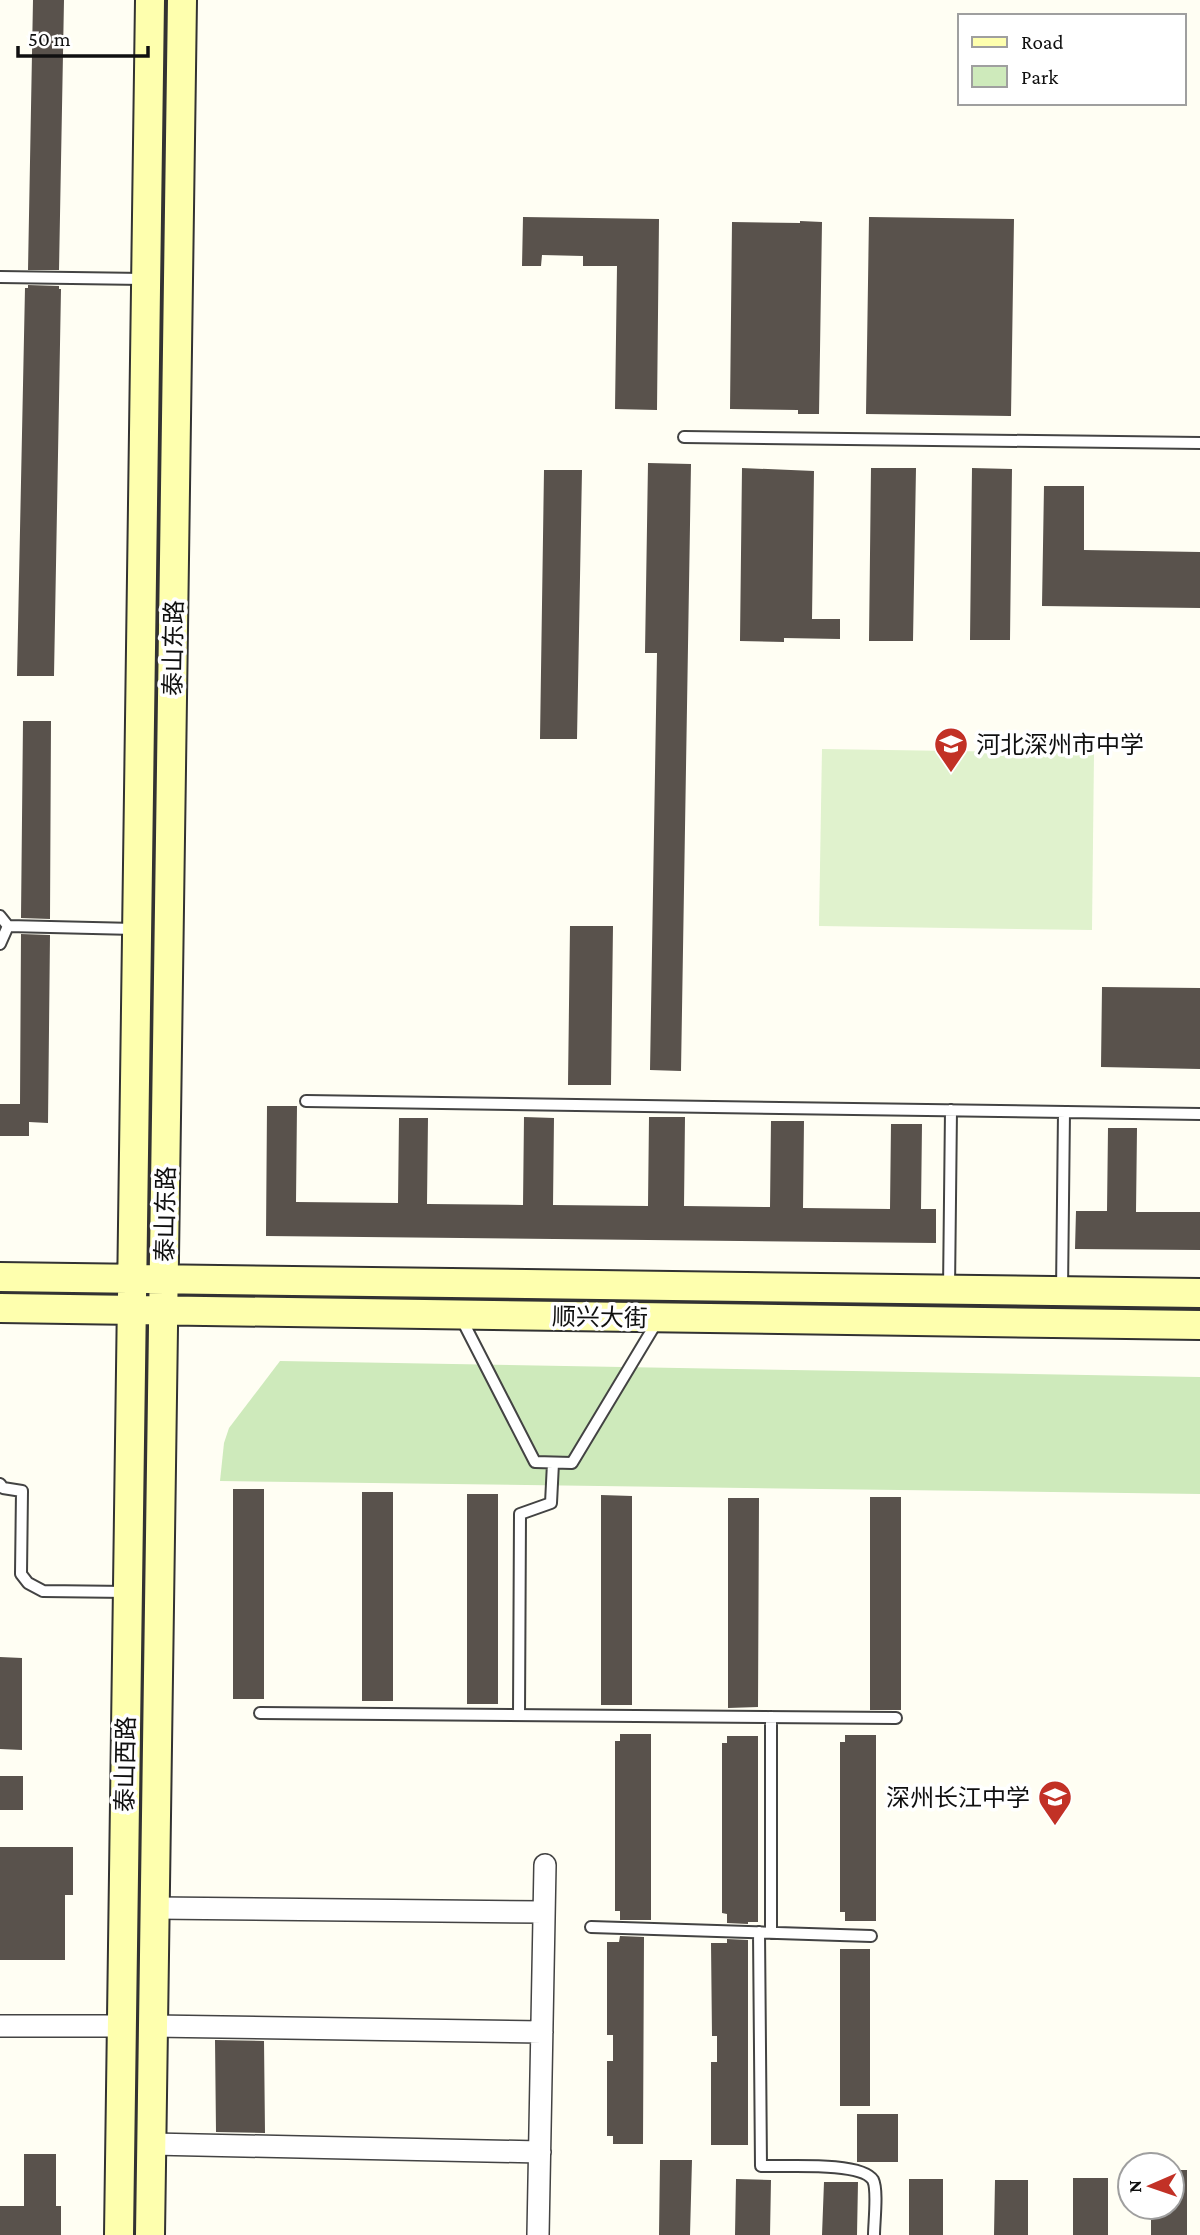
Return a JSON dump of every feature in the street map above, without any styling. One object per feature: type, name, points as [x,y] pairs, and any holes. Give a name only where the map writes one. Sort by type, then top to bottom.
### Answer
[{"type":"main road","name":"泰山东路","points":[[132,1294],[150,0]]},
{"type":"main road","name":"泰山东路","points":[[164,1295],[182,0]]},
{"type":"main road","name":"顺兴大街","points":[[0,1277],[132,1294],[459,1315],[1200,1325]]},
{"type":"main road","name":"顺兴大街","points":[[164,1295],[948,1290],[1200,1293]]},
{"type":"main road","name":"顺兴大街","points":[[0,1308],[132,1294]]},
{"type":"main road","name":"泰山西路","points":[[118,2235],[132,1294]]},
{"type":"main road","name":"泰山西路","points":[[150,2235],[164,1295]]},
{"type":"street","points":[[538,2235],[545,1865]]},
{"type":"street","points":[[155,1908],[544,1912]]},
{"type":"street","points":[[0,2026],[121,2026]]},
{"type":"street","points":[[153,2026],[542,2032]]},
{"type":"street","points":[[152,2144],[540,2152]]},
{"type":"lane","points":[[0,277],[146,279]]},
{"type":"lane","points":[[684,438],[1200,443]]},
{"type":"lane","points":[[0,916],[8,926]]},
{"type":"lane","points":[[8,926],[137,929]]},
{"type":"lane","points":[[0,944],[8,926]]},
{"type":"lane","points":[[306,1101],[1200,1114]]},
{"type":"lane","points":[[948,1290],[951,1110]]},
{"type":"lane","points":[[1062,1292],[1064,1112]]},
{"type":"lane","points":[[459,1315],[535,1462],[572,1464],[659,1318]]},
{"type":"lane","points":[[519,1715],[520,1514],[551,1503],[554,1463]]},
{"type":"lane","points":[[0,1483],[3,1488],[22,1491],[22,1574],[28,1583],[43,1591],[128,1592]]},
{"type":"lane","points":[[260,1713],[897,1718]]},
{"type":"lane","points":[[771,1717],[761,2166],[853,2168],[869,2175],[875,2183],[874,2235]]},
{"type":"lane","points":[[591,1927],[871,1936]]},
{"type":"green space","points":[[822,749],[1094,753],[1092,930],[819,926]]},
{"type":"green space","points":[[280,1361],[1200,1377],[1200,1494],[220,1481],[224,1443],[229,1428]]},
{"type":"building","points":[[33,0],[64,0],[59,270],[28,270]]},
{"type":"building","points":[[523,217],[659,219],[657,410],[615,409],[617,266],[583,266],[583,256],[542,255],[541,266],[522,266]]},
{"type":"building","points":[[869,217],[1014,219],[1011,416],[866,414]]},
{"type":"building","points":[[732,222],[822,222],[819,414],[798,414],[798,410],[730,409]]},
{"type":"building","points":[[28,285],[59,286],[61,289],[54,676],[17,676],[25,288],[28,288]]},
{"type":"building","points":[[648,463],[691,464],[681,1071],[650,1070],[657,653],[645,653]]},
{"type":"building","points":[[742,468],[814,471],[812,619],[840,619],[840,639],[784,638],[784,642],[740,641]]},
{"type":"building","points":[[871,468],[916,468],[913,641],[869,641]]},
{"type":"building","points":[[972,468],[1012,469],[1010,640],[970,640]]},
{"type":"building","points":[[544,470],[582,470],[577,739],[540,739]]},
{"type":"building","points":[[1044,486],[1084,486],[1084,550],[1200,552],[1200,608],[1042,606]]},
{"type":"building","points":[[23,721],[51,721],[50,919],[21,918]]},
{"type":"building","points":[[570,926],[613,926],[611,1085],[568,1085]]},
{"type":"building","points":[[21,934],[50,935],[48,1123],[29,1122],[29,1136],[0,1136],[0,1104],[20,1104]]},
{"type":"building","points":[[1102,987],[1200,988],[1200,1069],[1101,1067]]},
{"type":"building","points":[[267,1106],[297,1106],[296,1202],[398,1203],[399,1118],[428,1118],[427,1204],[523,1205],[524,1117],[554,1118],[553,1205],[648,1206],[649,1117],[685,1117],[684,1206],[770,1207],[771,1121],[804,1121],[803,1208],[890,1209],[891,1124],[922,1124],[921,1209],[936,1209],[936,1243],[266,1236]]},
{"type":"building","points":[[1108,1128],[1137,1128],[1136,1212],[1200,1212],[1200,1250],[1075,1249],[1076,1211],[1107,1211]]},
{"type":"building","points":[[233,1489],[264,1489],[264,1699],[233,1699]]},
{"type":"building","points":[[362,1492],[393,1492],[393,1701],[362,1701]]},
{"type":"building","points":[[467,1494],[498,1494],[498,1704],[467,1704]]},
{"type":"building","points":[[601,1495],[632,1496],[632,1705],[601,1705]]},
{"type":"building","points":[[870,1497],[901,1497],[901,1710],[870,1710]]},
{"type":"building","points":[[728,1498],[759,1498],[758,1707],[728,1708]]},
{"type":"building","points":[[0,1657],[22,1658],[22,1750],[0,1749]]},
{"type":"building","points":[[620,1734],[651,1734],[651,1920],[620,1920],[620,1911],[615,1911],[615,1741],[620,1741]]},
{"type":"building","points":[[845,1735],[876,1735],[876,1921],[845,1921],[845,1912],[840,1912],[840,1742],[845,1742]]},
{"type":"building","points":[[727,1736],[758,1736],[758,1922],[748,1924],[727,1923],[727,1914],[722,1913],[722,1743],[727,1743]]},
{"type":"building","points":[[0,1776],[23,1776],[23,1810],[0,1810]]},
{"type":"building","points":[[0,1847],[73,1847],[73,1895],[65,1895],[65,1960],[0,1960]]},
{"type":"building","points":[[620,1936],[644,1937],[643,2144],[613,2144],[613,2136],[607,2136],[607,2061],[613,2061],[613,2035],[607,2035],[607,1942],[619,1942]]},
{"type":"building","points":[[727,1939],[748,1940],[748,2145],[711,2145],[711,2062],[717,2062],[717,2036],[712,2036],[711,1943],[727,1943]]},
{"type":"building","points":[[840,1949],[870,1949],[870,2106],[840,2106]]},
{"type":"building","points":[[215,2040],[264,2041],[265,2133],[216,2132]]},
{"type":"building","points":[[857,2114],[898,2114],[898,2162],[857,2162]]},
{"type":"building","points":[[24,2154],[56,2154],[56,2206],[61,2206],[61,2235],[0,2235],[0,2206],[24,2206]]},
{"type":"building","points":[[660,2160],[692,2160],[690,2235],[659,2235]]},
{"type":"building","points":[[1187,2170],[1187,2235],[1151,2235],[1151,2221],[1186,2221]]},
{"type":"building","points":[[1073,2178],[1108,2178],[1108,2235],[1073,2235]]},
{"type":"building","points":[[736,2179],[771,2180],[770,2235],[735,2235]]},
{"type":"building","points":[[909,2179],[943,2179],[943,2235],[909,2235]]},
{"type":"building","points":[[995,2180],[1028,2180],[1028,2235],[994,2235]]},
{"type":"building","points":[[824,2182],[858,2182],[857,2235],[822,2235]]},
{"type":"place","name":"河北深州市中学","points":[[951,774]]},
{"type":"place","name":"深州长江中学","points":[[1055,1827]]}]
